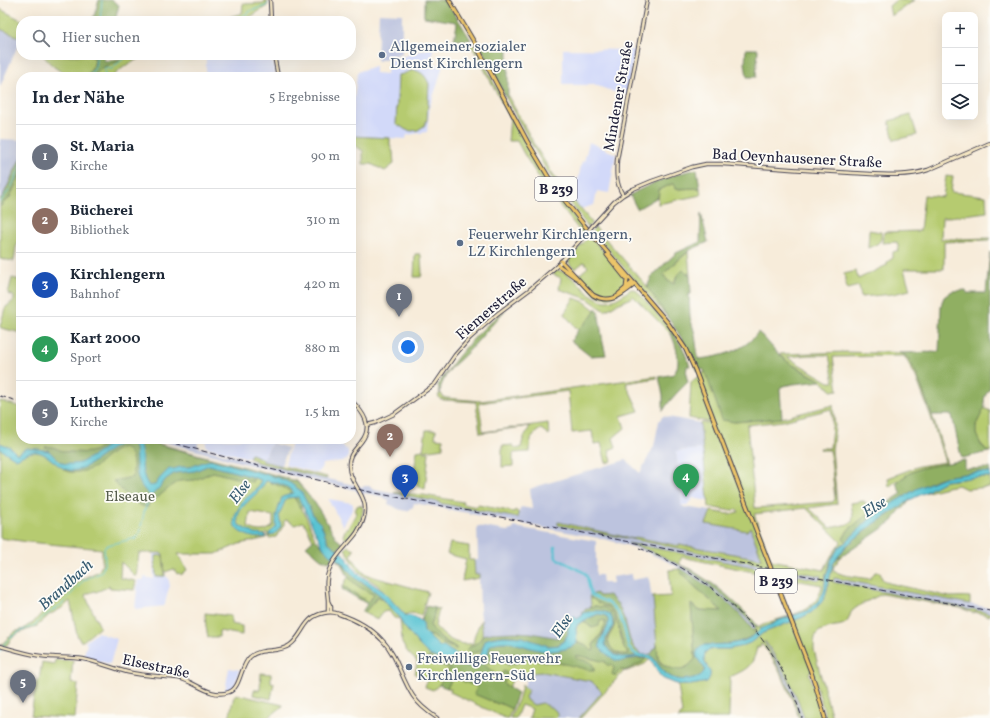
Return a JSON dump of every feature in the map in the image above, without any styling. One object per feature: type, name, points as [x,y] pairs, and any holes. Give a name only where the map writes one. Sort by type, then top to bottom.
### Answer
[{"type":"main road","points":[[270,0],[271,16]]},
{"type":"main road","name":"B 239","points":[[449,0],[477,47],[529,146],[562,198],[668,323],[680,339],[688,354],[811,672],[824,718]]},
{"type":"main road","name":"Mindener Straße","points":[[623,195],[617,182],[616,167],[647,0]]},
{"type":"main road","points":[[275,60],[277,72]]},
{"type":"main road","name":"Bad Oeynhausener Straße","points":[[623,195],[652,181],[692,167],[706,164],[897,175],[928,170],[990,143]]},
{"type":"main road","name":"Fiemerstraße","points":[[367,425],[376,423],[394,414],[435,384],[455,355],[478,331],[558,265],[614,202],[623,195]]},
{"type":"main road","points":[[602,246],[627,280],[626,288]]},
{"type":"main road","points":[[561,261],[593,295],[599,298],[607,300],[614,298],[626,292],[634,283]]},
{"type":"main road","points":[[558,265],[583,285]]},
{"type":"main road","points":[[614,298],[634,283]]},
{"type":"main road","points":[[356,406],[365,417],[367,425],[366,434],[353,451],[349,462],[350,473],[364,500],[366,510],[361,526],[356,534],[340,551],[329,569],[327,591],[328,600],[331,607],[330,612],[358,623],[373,632],[382,640],[394,659],[412,695],[423,707],[437,718]]},
{"type":"main road","name":"Elsestraße","points":[[2,647],[41,656],[87,660],[133,673],[182,679],[209,692],[224,693],[235,688],[243,667],[252,655],[278,650],[288,646],[294,641],[311,618],[315,615],[330,612]]},
{"type":"shaded area","points":[[379,13],[402,14],[402,53],[378,61],[377,59]]},
{"type":"shaded area","points":[[0,29],[16,36],[16,50],[0,87]]},
{"type":"shaded area","points":[[433,47],[433,64],[443,65],[430,105],[427,132],[407,135],[406,139],[356,136],[357,73],[375,66],[375,73],[387,74],[388,61]]},
{"type":"shaded area","points":[[563,49],[634,50],[627,95],[595,85],[563,85]]},
{"type":"shaded area","points":[[206,60],[272,60],[275,72],[206,72]]},
{"type":"shaded area","points":[[0,139],[16,140],[16,168],[3,196],[0,199]]},
{"type":"shaded area","points":[[589,142],[616,154],[609,193],[597,191],[594,205],[580,209],[565,190],[572,178],[578,180],[582,161],[584,162]]},
{"type":"shaded area","points":[[663,416],[700,423],[703,449],[676,451],[680,482],[682,486],[681,505],[684,507],[711,511],[706,524],[750,526],[762,560],[681,544],[680,546],[635,537],[634,539],[567,527],[821,576],[820,580],[633,544],[672,561],[703,580],[741,612],[756,628],[753,630],[746,621],[727,603],[702,582],[671,563],[633,547],[608,540],[493,518],[493,520],[491,518],[471,514],[469,515],[469,513],[450,510],[450,512],[448,509],[414,503],[413,507],[406,511],[388,504],[389,500],[384,497],[364,494],[357,492],[356,490],[280,473],[172,444],[198,444],[198,447],[361,487],[371,486],[371,488],[439,503],[518,518],[521,507],[532,509],[530,489],[538,486],[625,460],[640,473],[654,446],[659,421]]},
{"type":"shaded area","points":[[206,444],[271,444],[263,459],[251,454],[249,458],[206,447]]},
{"type":"shaded area","points":[[271,444],[288,448],[281,466],[262,461]]},
{"type":"shaded area","points":[[291,444],[335,444],[342,446],[348,450],[347,460],[323,464],[318,473],[285,465]]},
{"type":"shaded area","points":[[703,449],[708,501],[692,498],[692,501],[688,503],[688,506],[681,505],[682,486],[680,482],[676,451]]},
{"type":"shaded area","points":[[329,499],[352,503],[353,507],[343,526],[329,501]]},
{"type":"shaded area","points":[[477,526],[507,531],[512,530],[515,527],[596,541],[596,575],[602,575],[603,583],[613,583],[612,577],[631,574],[632,580],[649,577],[651,594],[653,597],[657,645],[651,654],[640,654],[634,647],[618,604],[609,595],[591,604],[590,607],[581,612],[583,615],[576,619],[574,617],[569,619],[567,615],[558,638],[531,633],[515,632],[483,635],[480,609],[479,575],[475,576],[474,560],[478,560]]},
{"type":"shaded area","points":[[153,554],[164,554],[165,572],[170,586],[165,604],[164,606],[135,609],[138,580],[144,580],[144,577],[154,579]]},
{"type":"shaded area","points":[[834,578],[990,608],[990,613],[833,582]]},
{"type":"shaded area","points":[[98,632],[117,639],[110,664],[83,657],[87,644],[85,642]]},
{"type":"shaded area","points":[[765,641],[783,669],[804,718],[801,718],[788,684],[763,642]]},
{"type":"shaded area","points":[[229,668],[240,670],[234,686],[225,691]]},
{"type":"shaded area","points":[[543,672],[591,681],[602,692],[579,718],[556,718],[559,715],[547,706],[542,703],[534,705],[527,701],[525,697],[529,690],[524,686],[529,673]]},
{"type":"green space","points":[[99,0],[111,0],[119,5],[116,16],[94,16]]},
{"type":"green space","points":[[265,0],[267,0],[267,6],[252,16],[233,16],[242,13],[243,4],[264,3]]},
{"type":"green space","points":[[424,0],[446,0],[471,40],[454,40],[457,24],[456,22],[424,17]]},
{"type":"green space","points":[[896,0],[915,0],[891,16],[889,6]]},
{"type":"green space","points":[[0,9],[16,17],[16,36],[0,29]]},
{"type":"green space","points":[[454,44],[474,44],[534,160],[565,205],[585,230],[582,234],[531,166],[517,141],[508,141],[510,118],[473,48],[452,47]]},
{"type":"green space","points":[[508,45],[508,96],[506,98],[480,46]]},
{"type":"green space","points":[[746,49],[758,49],[756,77],[747,77],[745,63]]},
{"type":"green space","points":[[47,60],[95,60],[90,72],[63,72]]},
{"type":"green space","points":[[95,60],[119,60],[97,72],[90,72]]},
{"type":"green space","points":[[136,60],[118,72],[97,72],[102,68],[118,61]]},
{"type":"green space","points":[[414,70],[423,75],[429,84],[427,120],[424,126],[418,130],[412,131],[396,125],[398,75]]},
{"type":"green space","points":[[508,96],[532,141],[553,175],[592,223],[588,227],[547,171],[506,98]]},
{"type":"green space","points":[[911,115],[917,135],[894,140],[889,121]]},
{"type":"green space","points":[[356,136],[390,138],[394,164],[385,171],[371,164],[363,164],[363,151],[356,146]]},
{"type":"green space","points":[[16,168],[16,184],[9,199],[0,207],[0,199],[3,196]]},
{"type":"green space","points":[[697,169],[700,188],[676,189],[674,183],[659,190],[658,197],[637,209],[630,195],[663,179]]},
{"type":"green space","points":[[946,176],[953,177],[951,192],[986,196],[987,212],[942,218],[941,239],[990,238],[990,240],[944,242],[944,269],[904,269],[910,290],[893,294],[861,297],[859,286],[847,289],[844,274],[856,271],[858,279],[887,265],[887,262],[893,258],[893,252],[899,250],[897,242],[882,243],[884,232],[920,231],[924,195],[943,197]]},
{"type":"green space","points":[[674,183],[676,189],[700,188],[701,195],[658,204],[659,190]]},
{"type":"green space","points":[[16,184],[16,247],[14,261],[0,259],[0,207],[9,199]]},
{"type":"green space","points":[[701,213],[708,242],[690,250],[663,274],[668,281],[674,284],[677,276],[683,270],[690,275],[690,317],[695,334],[698,359],[715,357],[731,352],[753,339],[758,332],[786,361],[822,381],[793,384],[780,388],[782,418],[734,422],[722,420],[706,374],[703,369],[698,372],[688,350],[647,287],[652,276],[676,253],[700,242]]},
{"type":"green space","points":[[595,227],[646,285],[667,317],[592,231]]},
{"type":"green space","points":[[869,230],[881,232],[881,239],[879,243],[868,248]]},
{"type":"green space","points":[[590,235],[625,278],[626,284],[620,292],[614,296],[600,297],[576,275],[578,273],[580,274],[588,267],[584,262],[575,269],[570,265],[569,259]]},
{"type":"green space","points":[[688,252],[690,275],[683,270],[677,276],[674,284],[668,281],[663,274]]},
{"type":"green space","points":[[990,252],[990,388],[985,396],[985,407],[976,425],[976,434],[981,445],[989,452],[962,458],[952,415],[932,415],[917,375],[908,358],[903,354],[898,353],[939,352],[941,307],[944,297],[952,291],[966,290],[967,293],[986,293]]},
{"type":"green space","points":[[415,254],[421,255],[421,277],[414,277]]},
{"type":"green space","points":[[557,270],[571,277],[591,296],[592,295],[603,301],[617,298],[631,289],[636,290],[673,332],[671,334],[633,296],[605,311],[588,299],[559,289],[561,278],[552,274]]},
{"type":"green space","points":[[12,278],[16,279],[16,332],[0,327],[5,308],[14,300],[12,295],[8,294]]},
{"type":"green space","points":[[574,298],[585,302],[595,310],[592,316],[578,330],[564,314]]},
{"type":"green space","points":[[596,308],[598,310],[606,355],[590,356],[571,341],[578,330],[592,316]]},
{"type":"green space","points":[[506,309],[469,351],[452,367],[441,386],[440,394],[438,385],[453,364],[477,335]]},
{"type":"green space","points":[[673,332],[683,348],[690,366],[687,366],[686,375],[688,382],[663,411],[663,395],[659,377],[674,374],[678,364],[676,349],[671,334]]},
{"type":"green space","points":[[894,352],[904,354],[916,372],[922,387],[935,423],[947,464],[921,468],[898,481],[897,480],[889,487],[888,478],[919,466],[945,462],[931,417],[916,377],[905,357],[833,357],[838,390],[831,391],[822,381],[788,362],[779,354]],"holes":[[[829,355],[834,382],[829,382],[787,357]]]},
{"type":"green space","points":[[704,372],[734,422],[782,418],[833,405],[835,426],[832,450],[837,504],[809,508],[830,528],[852,522],[853,516],[851,503],[864,501],[872,511],[848,530],[843,539],[846,542],[839,547],[832,557],[826,575],[824,591],[818,602],[805,612],[777,621],[756,634],[753,630],[756,628],[756,624],[759,627],[806,609],[819,595],[822,585],[784,578],[765,572],[758,573],[682,557],[680,565],[660,555],[628,543],[820,580],[821,576],[558,525],[558,522],[634,539],[635,537],[679,546],[680,544],[762,559],[750,527],[747,531],[706,524],[711,511],[729,514],[739,512],[738,510],[725,510],[709,507],[700,423],[708,422],[689,418],[691,382]],"holes":[[[831,409],[832,423],[830,448],[820,448],[821,450],[830,450],[835,499],[833,502],[755,508],[747,425],[783,421]],[[806,508],[841,542],[831,556],[824,570],[771,560],[754,514]]]},
{"type":"green space","points":[[657,376],[657,378],[626,383],[639,411],[621,416],[625,428],[613,438],[616,447],[609,450],[612,461],[606,463],[601,443],[594,444],[592,431],[572,433],[568,391],[479,403],[483,432],[548,423],[549,435],[541,429],[537,431],[531,439],[530,452],[513,453],[513,466],[502,467],[502,446],[513,445],[518,449],[521,448],[523,439],[530,426],[480,433],[476,402],[444,400],[440,399],[438,395],[441,393],[443,397],[446,398],[481,401]]},
{"type":"green space","name":"Elseaue","points":[[0,401],[16,406],[16,444],[160,444],[297,481],[302,487],[292,495],[305,514],[315,538],[313,540],[305,524],[302,522],[295,525],[287,520],[284,521],[284,525],[276,537],[269,538],[267,533],[265,534],[267,538],[239,544],[216,554],[178,554],[187,570],[181,575],[179,573],[177,574],[174,569],[165,572],[163,554],[139,553],[136,577],[121,562],[120,578],[136,581],[134,590],[110,588],[110,586],[85,595],[100,627],[83,641],[80,641],[77,635],[70,601],[62,608],[49,615],[37,626],[14,636],[6,646],[1,645],[14,632],[24,629],[33,623],[46,609],[62,598],[80,580],[97,572],[102,564],[102,549],[0,538]],"holes":[[[250,512],[273,516],[273,526],[264,531],[257,531],[248,527]]]},
{"type":"green space","points":[[984,408],[990,411],[990,452],[983,446],[976,436],[976,426]]},
{"type":"green space","points":[[426,430],[436,430],[435,438],[443,439],[443,448],[423,451],[429,452],[425,489],[421,488],[413,479],[417,451],[423,450]]},
{"type":"green space","points":[[104,444],[158,444],[212,459],[212,465],[254,478],[252,482],[213,472],[195,480],[179,481],[149,503],[148,507],[133,501],[113,481],[133,477],[133,464],[130,453],[123,447],[111,454],[95,467],[84,471],[71,472],[64,470],[65,464],[59,461],[45,447],[52,447],[66,452],[88,452],[95,450]]},
{"type":"green space","points":[[251,454],[263,459],[262,461],[327,477],[326,479],[256,462],[249,458]]},
{"type":"green space","points":[[965,460],[965,469],[990,468],[990,473],[978,472],[937,479],[904,496],[870,519],[846,542],[843,539],[848,530],[868,514],[901,494],[896,483],[908,474],[921,468]]},
{"type":"green space","points":[[266,472],[297,482],[315,503],[337,539],[343,544],[338,550],[328,542],[321,524],[314,517],[309,507],[299,507],[294,497],[288,490],[270,483],[272,476],[265,474]]},
{"type":"green space","points":[[990,477],[990,487],[966,489],[958,485],[924,493],[945,481]]},
{"type":"green space","points":[[394,493],[463,502],[463,504],[477,507],[478,505],[514,512],[515,510],[518,512],[518,518],[439,503]]},
{"type":"green space","points":[[910,500],[904,508],[900,510],[893,521],[841,557],[838,557],[846,546],[871,526]]},
{"type":"green space","points":[[359,505],[363,508],[361,521],[356,531],[346,539],[343,536],[344,533],[357,512],[355,511]]},
{"type":"green space","points":[[315,538],[333,557],[330,562],[321,559],[306,546]]},
{"type":"green space","points":[[450,543],[469,546],[469,560],[474,560],[475,575],[479,574],[479,578],[462,581],[466,559],[447,554]]},
{"type":"green space","points":[[348,546],[354,550],[351,555],[364,573],[428,592],[421,616],[413,613],[405,615],[379,586],[362,574],[357,569],[345,549]]},
{"type":"green space","points":[[163,555],[165,576],[156,577],[155,556]]},
{"type":"green space","points":[[838,557],[841,557],[834,566],[833,571],[844,575],[870,579],[875,572],[880,572],[882,579],[889,583],[950,597],[970,597],[970,604],[834,578],[833,582],[990,613],[990,616],[976,612],[973,613],[961,608],[882,594],[855,608],[844,624],[825,629],[818,632],[816,635],[814,650],[832,718],[826,718],[812,671],[809,673],[823,718],[804,718],[788,678],[765,641],[764,642],[789,688],[801,718],[799,718],[788,688],[779,670],[761,643],[761,646],[757,647],[751,663],[741,672],[730,677],[729,718],[678,718],[682,714],[678,685],[707,682],[709,678],[710,673],[704,659],[705,652],[712,649],[729,649],[759,637],[760,634],[812,612],[827,590],[833,564]]},
{"type":"green space","points":[[338,559],[358,580],[374,590],[385,601],[384,602],[378,596],[364,613],[362,612],[367,604],[342,589],[343,586],[368,602],[374,595],[350,579],[343,566],[337,561]]},
{"type":"green space","points":[[680,565],[690,569],[728,596],[752,619],[756,624],[756,628],[738,610],[701,578]]},
{"type":"green space","points":[[680,568],[731,605],[756,634],[732,644],[702,646],[697,657],[705,669],[704,671],[702,674],[693,679],[685,680],[679,680],[668,675],[652,656],[644,655],[651,654],[657,645],[659,661],[662,664],[673,669],[685,668],[695,659],[691,604],[698,610],[722,611],[691,583],[686,576],[682,574],[679,569]]},
{"type":"green space","points":[[679,569],[691,583],[722,611],[698,610],[691,604],[695,659],[684,668],[676,669],[667,667],[658,658],[653,597],[671,596],[669,570]]},
{"type":"green space","points":[[348,577],[358,586],[374,595],[368,602],[343,586]]},
{"type":"green space","points":[[596,593],[600,596],[609,595],[618,604],[625,621],[630,640],[640,654],[621,657],[606,646],[606,637],[613,625],[613,620],[609,614],[599,611],[581,612],[594,606],[604,607],[610,611],[614,616],[615,625],[608,638],[608,643],[613,650],[618,653],[629,654],[624,649],[615,614],[610,608],[597,602],[589,596]]},
{"type":"green space","points":[[379,596],[394,613],[399,616],[403,625],[419,645],[431,656],[425,660],[450,668],[439,685],[433,690],[425,687],[427,679],[415,674],[417,663],[416,660],[407,652],[401,641],[400,619],[394,618],[389,611],[383,612],[377,620],[364,613]]},
{"type":"green space","points":[[590,597],[610,608],[615,614],[624,649],[630,654],[615,652],[610,647],[608,638],[611,633],[601,607],[590,607]]},
{"type":"green space","points":[[426,606],[435,608],[430,625],[446,642],[457,649],[445,645],[424,632],[423,623],[421,621]]},
{"type":"green space","points":[[435,608],[439,609],[435,626],[447,638],[457,643],[473,643],[481,620],[482,636],[478,642],[469,647],[477,653],[483,648],[480,656],[472,659],[464,658],[447,648],[439,646],[427,635],[432,636],[445,645],[456,649],[432,629],[430,625]]},
{"type":"green space","points":[[205,613],[231,616],[231,624],[242,626],[242,635],[219,631],[219,637],[208,637]]},
{"type":"green space","points":[[598,614],[605,615],[608,618],[608,625],[599,644],[623,661],[646,658],[643,662],[624,671],[621,669],[615,676],[612,674],[614,669],[613,665],[607,665],[606,662],[576,655],[576,658],[591,662],[594,671],[565,664],[532,659],[508,665],[505,663],[508,660],[522,657],[522,655],[514,654],[493,658],[493,662],[488,663],[486,661],[490,645],[502,642],[514,643],[542,651],[565,649],[577,643],[582,643],[592,651],[594,650],[593,645],[603,632],[605,620],[600,621],[599,626],[592,628],[583,621]]},
{"type":"green space","points":[[567,615],[569,621],[568,633],[564,640],[558,645],[548,646],[521,637],[506,636],[494,637],[485,641],[482,649],[478,652],[470,653],[467,650],[480,641],[483,635],[492,633],[531,633],[558,638]]},
{"type":"green space","points":[[605,620],[603,630],[593,645],[594,650],[591,652],[583,643],[577,643],[576,628],[580,623],[583,621],[592,628],[600,621]]},
{"type":"green space","points":[[514,654],[522,655],[522,657],[508,660],[521,661],[532,659],[565,664],[575,658],[575,655],[607,662],[613,665],[614,669],[621,669],[624,671],[581,718],[579,718],[602,692],[591,681],[543,672],[515,674],[509,687],[483,663],[486,661],[488,663],[493,658]]},
{"type":"green space","points":[[431,656],[450,663],[462,665],[483,663],[500,679],[503,671],[507,673],[504,684],[518,693],[512,709],[474,694],[478,686],[453,677],[447,688],[439,685],[450,668],[424,659],[430,658]]},
{"type":"green space","points":[[646,658],[650,659],[645,664],[624,671],[643,662]]},
{"type":"green space","points":[[55,660],[73,660],[71,683],[78,684],[75,718],[31,716],[36,682],[39,680],[42,662],[54,664]]},
{"type":"green space","points":[[261,673],[271,674],[271,682],[274,683],[271,699],[253,695],[254,690],[260,690]]},
{"type":"green space","points":[[453,676],[478,686],[475,694],[498,704],[498,702],[512,709],[508,718],[505,718],[450,692],[451,689],[447,688]]},
{"type":"green space","points":[[522,685],[529,690],[525,697],[527,701],[534,705],[542,703],[554,709],[559,715],[556,718],[529,718],[532,709],[521,705],[516,718],[510,718],[519,698]]},
{"type":"green space","points":[[236,694],[283,706],[268,718],[229,718],[234,696]]},
{"type":"water","points":[[0,443],[10,447],[17,454],[26,448],[49,451],[59,461],[65,464],[80,463],[109,444],[121,444],[83,468],[71,470],[65,469],[41,453],[36,452],[30,452],[16,459],[0,449]]},
{"type":"water","points":[[132,444],[140,445],[143,474],[149,486],[155,485],[169,469],[190,467],[213,460],[279,478],[290,483],[301,491],[314,517],[321,524],[328,542],[347,557],[357,573],[383,591],[406,616],[413,616],[421,621],[423,623],[424,632],[440,647],[443,646],[460,656],[470,659],[480,656],[485,641],[489,638],[504,636],[522,637],[548,646],[560,645],[568,634],[570,624],[569,619],[574,616],[577,619],[583,615],[582,613],[603,611],[609,614],[612,618],[613,626],[606,637],[606,647],[615,655],[621,657],[633,657],[640,654],[652,656],[664,672],[673,678],[679,679],[695,678],[703,673],[705,669],[697,657],[697,651],[701,646],[730,644],[746,640],[756,634],[760,629],[777,621],[807,611],[818,602],[824,591],[826,575],[831,560],[839,547],[870,519],[885,510],[886,507],[918,488],[944,477],[978,472],[990,473],[990,477],[945,481],[910,500],[871,526],[846,546],[837,558],[833,564],[825,597],[812,612],[763,633],[750,643],[729,649],[712,649],[705,652],[704,659],[710,673],[707,682],[692,685],[679,685],[662,678],[649,659],[639,658],[618,661],[603,651],[599,644],[608,626],[608,621],[605,615],[598,614],[578,624],[576,628],[577,643],[565,649],[544,651],[508,642],[496,643],[490,645],[486,661],[484,663],[469,666],[457,665],[431,656],[419,645],[403,625],[399,616],[394,613],[381,596],[359,581],[344,564],[324,549],[298,497],[286,499],[279,515],[281,526],[275,534],[269,535],[269,533],[276,527],[276,516],[282,497],[294,493],[291,490],[282,484],[266,481],[260,490],[243,506],[238,515],[239,525],[255,534],[265,535],[266,537],[251,537],[237,530],[234,521],[239,507],[258,487],[261,480],[209,465],[195,471],[175,473],[166,479],[151,496],[145,491],[139,480],[136,468],[134,446]]},
{"type":"waterway","points":[[100,16],[102,0]]},
{"type":"waterway","points":[[243,16],[252,10],[266,6],[269,3]]},
{"type":"waterway","points":[[92,72],[95,67],[96,60]]},
{"type":"waterway","points":[[104,72],[106,68],[112,69],[122,60]]},
{"type":"waterway","points":[[0,202],[11,188],[16,176]]},
{"type":"waterway","name":"Brandbach","points":[[0,652],[4,644],[11,637],[35,625],[43,617],[62,604],[84,580],[100,573],[103,569],[105,560],[104,548],[108,545],[136,538],[140,533],[144,512],[150,495]]},
{"type":"waterway","points":[[555,547],[556,558],[585,573],[591,595],[608,603],[617,612],[623,623],[629,648],[639,656]]},
{"type":"railway","points":[[0,396],[16,401]]},
{"type":"railway","points":[[177,444],[270,469],[370,492],[990,611]]},
{"type":"railway","points":[[639,548],[667,560],[694,575],[718,593],[740,614],[760,637],[777,662],[791,689],[802,718]]},
{"type":"place","name":"Allgemeiner sozialer Dienst Kirchlengern","points":[[382,55]]},
{"type":"place","name":"Feuerwehr Kirchlengern, LZ Kirchlengern","points":[[460,243]]},
{"type":"place","name":"St. Maria","points":[[399,317]]},
{"type":"place","name":"Bücherei","points":[[390,457]]},
{"type":"place","name":"Kart 2000","points":[[686,497]]},
{"type":"place","name":"Kirchlengern","points":[[405,498]]},
{"type":"place","name":"Freiwillige Feuerwehr Kirchlengern-Süd","points":[[409,667]]},
{"type":"place","name":"Lutherkirche","points":[[23,703]]},
{"type":"water label","name":"Else","points":[[239,491]]},
{"type":"water label","name":"Else","points":[[874,506]]},
{"type":"water label","name":"Else","points":[[561,625]]}]
